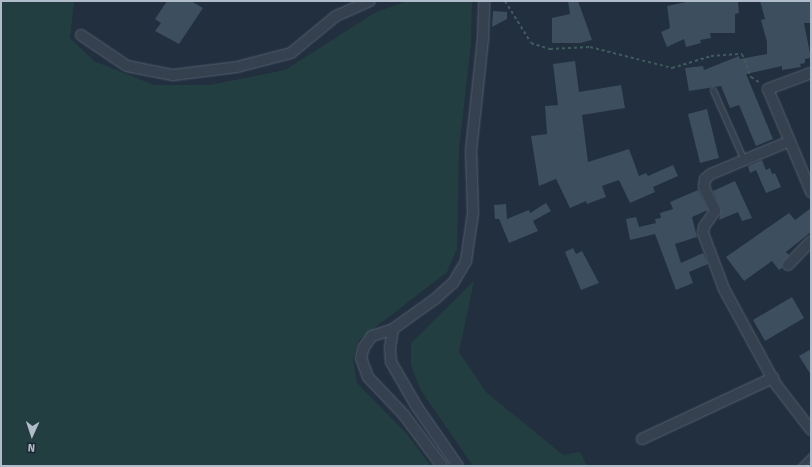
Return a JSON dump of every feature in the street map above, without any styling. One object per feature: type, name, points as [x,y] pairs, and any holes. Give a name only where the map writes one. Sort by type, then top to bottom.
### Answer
[{"type":"street","points":[[81,35],[127,66],[173,75],[237,67],[291,53],[336,16],[370,1]]},
{"type":"street","points":[[442,466],[404,415],[368,377],[361,358],[364,347],[372,336],[394,329],[453,283],[466,262],[473,213],[471,151],[483,38],[484,1]]},
{"type":"street","points":[[811,73],[768,89],[811,192]]},
{"type":"street","points":[[790,141],[710,174],[705,179],[704,187],[715,211],[703,233],[724,289],[773,378],[811,430]]},
{"type":"street","points":[[788,265],[811,241]]},
{"type":"street","points":[[394,329],[390,348],[391,362],[417,407],[458,466]]},
{"type":"street","points":[[642,439],[773,378]]},
{"type":"street","points":[[404,415],[417,407]]},
{"type":"lane","points":[[713,90],[744,160]]},
{"type":"lane","points":[[801,466],[811,456]]},
{"type":"path","points":[[505,1],[531,44],[550,49],[590,47],[672,68],[712,56],[742,54],[751,76],[768,89]]},
{"type":"green space","points":[[1,1],[74,1],[70,38],[94,61],[154,85],[210,85],[285,70],[376,12],[407,1],[472,1],[471,43],[459,149],[457,249],[447,272],[359,340],[353,359],[357,383],[407,434],[431,466],[1,466]]},
{"type":"green space","points":[[474,281],[459,352],[486,392],[563,455],[580,452],[587,466],[473,466],[420,389],[411,365],[411,343]]},
{"type":"building","points":[[167,1],[191,1],[203,8],[179,44],[155,31],[161,23],[155,19]]},
{"type":"building","points":[[568,1],[578,1],[592,40],[580,43],[552,43],[552,18],[570,14]]},
{"type":"building","points":[[691,1],[738,1],[739,13],[735,14],[735,33],[710,33],[711,38],[700,40],[701,43],[686,47],[684,39],[667,47],[661,32],[670,28],[667,6]]},
{"type":"building","points":[[760,1],[811,1],[811,23],[804,23],[811,58],[805,59],[805,63],[800,64],[801,67],[782,70],[782,66],[746,74],[773,139],[756,146],[739,105],[730,108],[721,86],[689,91],[685,68],[703,66],[704,70],[739,56],[740,59],[767,54],[767,42],[761,20],[765,19]]},
{"type":"building","points":[[493,11],[507,12],[507,19],[492,27]]},
{"type":"building","points":[[575,61],[579,92],[621,85],[625,108],[582,115],[588,162],[629,149],[639,176],[646,173],[648,176],[673,165],[678,176],[653,187],[655,192],[630,203],[619,180],[602,186],[606,197],[587,204],[586,201],[570,208],[556,179],[539,186],[531,136],[547,134],[545,106],[558,105],[553,64]]},
{"type":"building","points":[[707,109],[719,158],[700,163],[688,114]]},
{"type":"building","points":[[762,160],[766,170],[770,168],[772,174],[775,173],[781,187],[766,193],[756,170],[750,173],[748,166]]},
{"type":"building","points":[[735,181],[752,218],[742,221],[738,212],[719,220],[721,209],[713,191]]},
{"type":"building","points":[[698,190],[708,210],[692,217],[697,237],[675,244],[681,263],[703,253],[708,264],[689,272],[693,283],[676,290],[655,234],[630,240],[626,219],[636,217],[639,227],[656,223],[655,219],[661,218],[660,213],[673,209],[670,202]]},
{"type":"building","points":[[546,203],[551,211],[533,221],[538,231],[509,243],[499,219],[495,219],[494,205],[506,204],[507,219],[529,210],[530,213]]},
{"type":"building","points":[[811,208],[811,232],[786,252],[789,255],[782,263],[782,268],[779,270],[772,261],[744,281],[726,257],[789,213],[795,220]]},
{"type":"building","points":[[573,248],[576,254],[582,251],[599,283],[581,290],[565,252]]},
{"type":"building","points":[[792,297],[804,318],[765,341],[753,320]]},
{"type":"building","points":[[811,349],[811,375],[799,356]]}]
